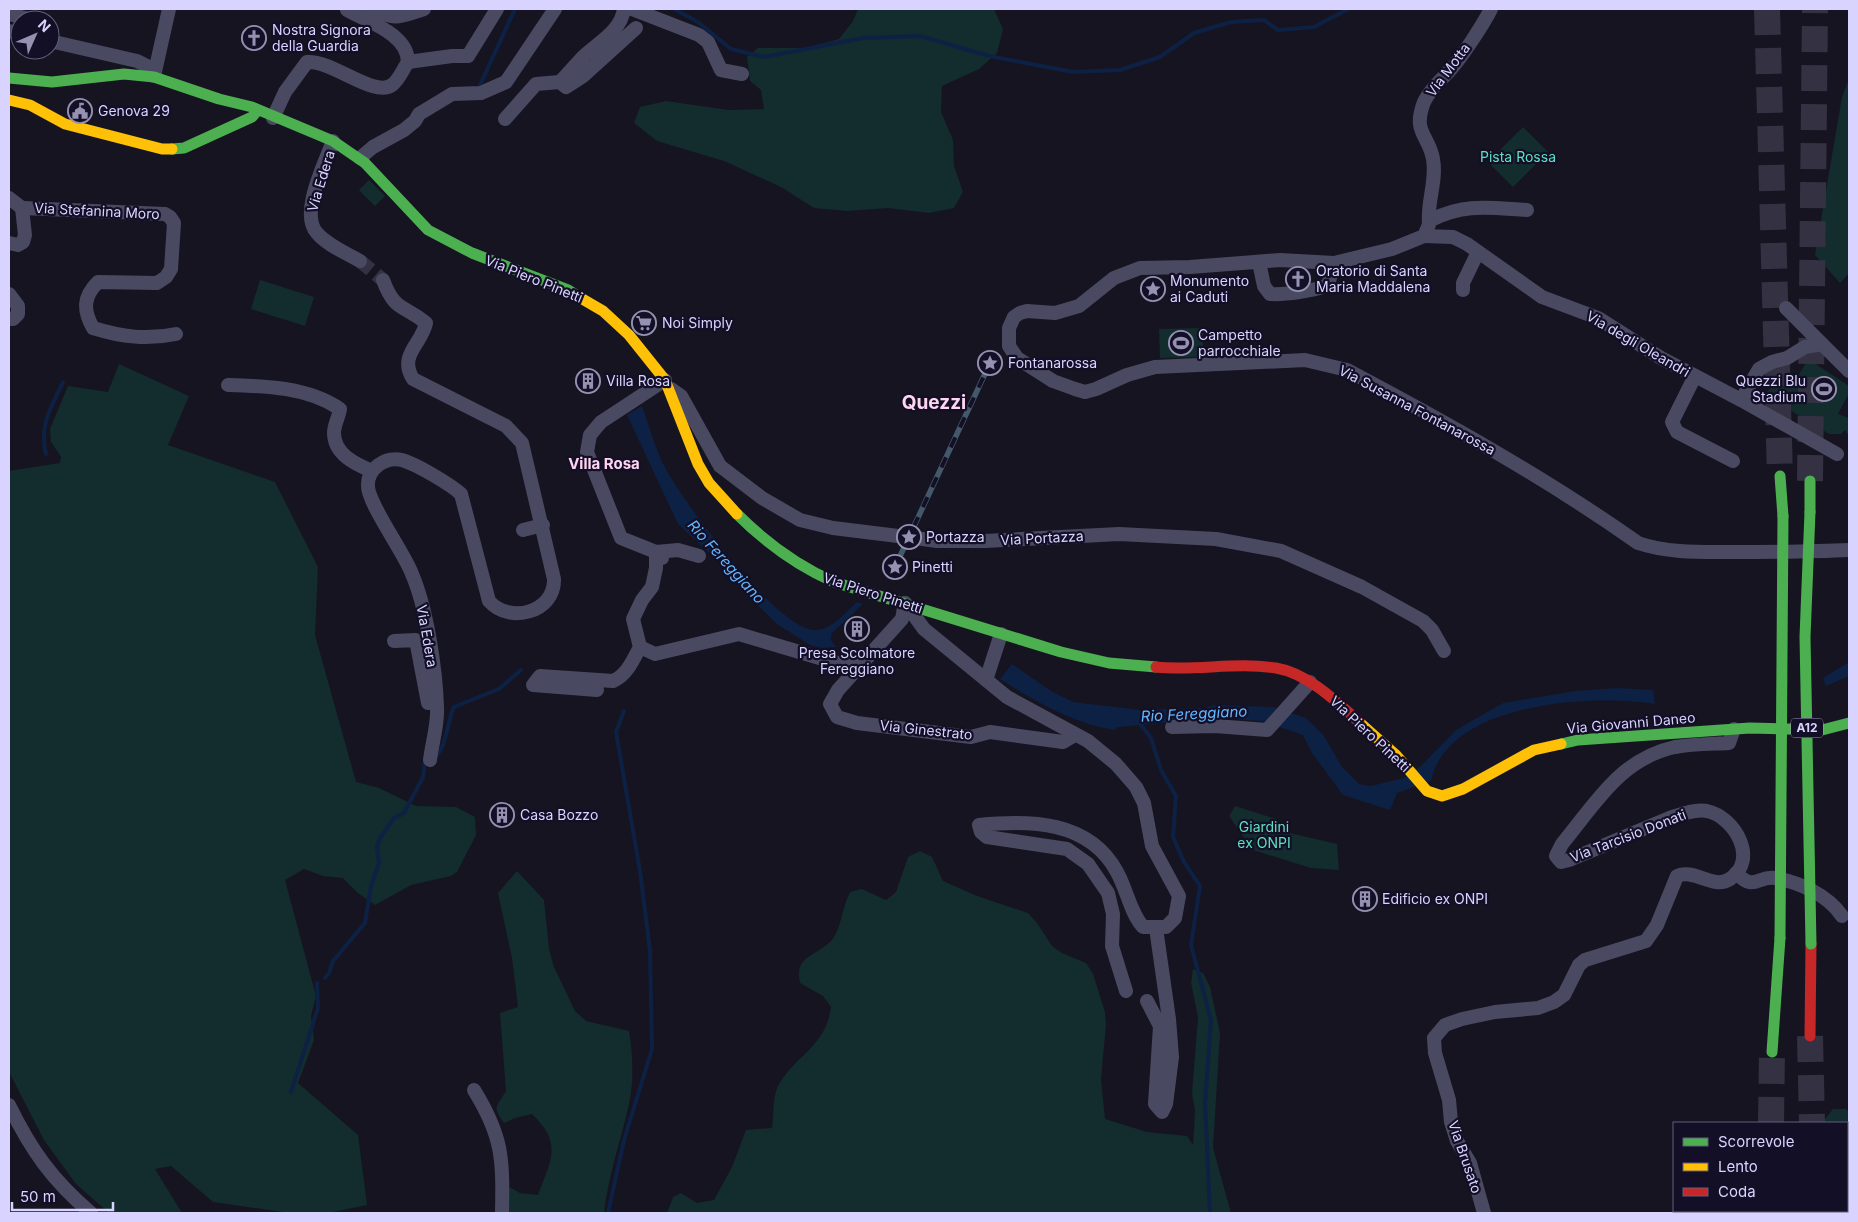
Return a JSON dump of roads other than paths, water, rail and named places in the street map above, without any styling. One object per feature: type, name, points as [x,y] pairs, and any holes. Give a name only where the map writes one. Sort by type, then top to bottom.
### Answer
[{"type":"main road","name":"Via Piero Pinetti","points":[[13,78],[52,82],[124,74],[155,73],[219,99],[252,107],[273,118],[333,141],[360,158],[428,230],[472,253],[568,290],[587,300],[629,335],[667,384],[691,447],[709,483],[743,521],[810,571],[834,582],[1001,634],[1062,652],[1125,666],[1162,668],[1223,666],[1277,668],[1310,682],[1337,702],[1399,758],[1427,791]]},
{"type":"main road","points":[[218,133],[228,115],[219,99]]},
{"type":"main road","points":[[13,101],[30,105],[65,124],[162,149],[184,148],[252,117],[257,111]]},
{"type":"main road","name":"A12","points":[[1772,1052],[1780,938],[1783,516],[1780,476]]},
{"type":"main road","name":"A12","points":[[1810,481],[1805,637],[1811,944],[1810,1036]]},
{"type":"main road","name":"Via Giovanni Daneo","points":[[1427,791],[1442,796],[1463,789],[1534,750],[1578,740],[1734,730],[1822,730],[1849,723]]},
{"type":"street","points":[[60,44],[138,61],[155,73],[169,9]]},
{"type":"street","points":[[273,118],[285,92],[307,62],[330,66],[372,87],[385,88],[396,82],[408,62],[405,47],[395,37],[348,9]]},
{"type":"street","points":[[370,9],[389,18],[415,9]]},
{"type":"street","points":[[389,9],[415,9]]},
{"type":"street","points":[[408,62],[452,56],[468,56],[497,9]]},
{"type":"street","points":[[360,158],[373,147],[415,122],[419,114],[452,94],[480,93],[506,82],[555,9]]},
{"type":"street","points":[[560,82],[612,32],[623,18],[624,9]]},
{"type":"street","points":[[632,9],[699,36],[708,42],[721,70],[742,74]]},
{"type":"street","name":"Via Motta","points":[[1427,230],[1435,175],[1433,157],[1420,131],[1420,117],[1425,100],[1453,68],[1491,9]]},
{"type":"street","points":[[505,119],[536,84],[560,82],[566,86],[583,76],[636,28]]},
{"type":"street","points":[[13,78],[13,101]]},
{"type":"street","name":"Via Edera","points":[[309,236],[351,259],[358,260],[318,235],[311,225],[309,216],[313,197],[333,141]]},
{"type":"street","name":"Via Stefanina Moro","points":[[9,198],[22,208],[165,214],[170,216],[174,223],[171,269],[166,277],[157,283],[98,282],[89,290],[85,314],[93,328],[113,334],[146,339],[176,334]]},
{"type":"street","name":"Via Susanna Fontanarossa","points":[[1527,210],[1465,207],[1444,213],[1431,220],[1427,230],[1392,249],[1334,263],[1280,260],[1140,268],[1120,275],[1079,306],[1055,313],[1026,311],[1020,313],[1010,322],[1008,333],[1009,346],[1017,358],[1053,381],[1085,392],[1138,370],[1155,367],[1305,360],[1326,363],[1347,370],[1496,452],[1585,506],[1638,543],[1648,546],[1707,552],[1849,550]]},
{"type":"street","name":"Via Stefanina Moro","points":[[9,243],[18,245],[23,242],[25,235],[22,208]]},
{"type":"street","name":"Via degli Oleandri","points":[[1427,230],[1453,237],[1478,252],[1542,297],[1598,318],[1661,358],[1741,400],[1836,454]]},
{"type":"street","points":[[1463,290],[1463,283],[1478,252]]},
{"type":"street","points":[[1259,262],[1264,286],[1270,294],[1314,290],[1328,285],[1334,263]]},
{"type":"street","points":[[228,385],[266,386],[291,390],[316,397],[336,406],[340,409],[334,433],[336,442],[350,461],[372,471],[384,462],[401,460],[453,486],[461,494],[489,601],[500,610],[522,613],[548,601],[554,590],[543,525],[522,443],[506,426],[414,379],[407,370],[408,359],[426,323],[395,304],[389,297],[383,280]]},
{"type":"street","points":[[9,294],[18,306],[18,314],[13,319],[9,319]]},
{"type":"street","points":[[1786,308],[1849,371]]},
{"type":"street","points":[[1741,400],[1759,369],[1772,362],[1787,358],[1806,347],[1822,344]]},
{"type":"street","name":"Via degli Oleandri","points":[[1695,376],[1672,422],[1677,432],[1733,461]]},
{"type":"street","points":[[667,384],[650,391],[601,422],[590,435],[588,452],[621,538],[660,556],[678,550],[700,556]]},
{"type":"street","name":"Via Portazza","points":[[667,384],[681,396],[720,466],[762,498],[800,520],[833,528],[937,541],[985,541],[1119,534],[1216,539],[1281,551],[1316,565],[1423,622],[1432,630],[1444,651]]},
{"type":"street","name":"Via Edera","points":[[372,471],[368,479],[370,499],[413,575],[426,617],[436,713]]},
{"type":"street","points":[[522,530],[543,525]]},
{"type":"street","points":[[597,690],[534,685],[540,676],[613,681],[620,678],[631,664],[640,647],[633,619],[642,600],[652,587],[660,556]]},
{"type":"street","points":[[905,603],[924,628],[986,680],[1007,696],[1075,736],[1088,741],[1116,764],[1136,788],[1144,803],[1152,846],[1179,896],[1174,918],[1166,927],[1143,927],[1135,917],[1124,886],[1112,862],[1088,842],[1070,832],[1047,824],[1020,821],[979,825],[981,832],[987,837],[1067,849],[1088,864],[1108,893],[1113,914],[1112,946],[1126,991]]},
{"type":"street","name":"Via Ginestrato","points":[[905,603],[902,619],[838,690],[830,704],[837,717],[857,723],[972,737],[990,732],[1063,742],[1075,736]]},
{"type":"street","points":[[640,647],[655,654],[739,634],[833,662],[860,667]]},
{"type":"street","points":[[986,680],[1001,634]]},
{"type":"street","name":"Via Edera","points":[[394,641],[416,640],[430,710],[436,713]]},
{"type":"street","points":[[1172,726],[1215,726],[1267,730],[1310,682]]},
{"type":"street","points":[[430,760],[436,713]]},
{"type":"street","name":"Via Tarcisio Donati","points":[[1734,730],[1729,743],[1677,747],[1654,753],[1631,764],[1617,777],[1562,844],[1556,856],[1561,862],[1569,860],[1672,817],[1690,812],[1706,811],[1724,819],[1734,828],[1740,839],[1743,851],[1736,873]]},
{"type":"street","points":[[1736,873],[1745,881],[1754,884],[1772,878],[1798,884],[1836,906],[1842,916]]},
{"type":"street","name":"Via Brusato","points":[[1484,1213],[1470,1163],[1457,1141],[1452,1122],[1449,1100],[1433,1042],[1439,1030],[1454,1022],[1479,1015],[1546,1006],[1559,1000],[1571,983],[1579,965],[1585,960],[1646,941],[1657,925],[1677,876],[1684,874],[1718,883],[1728,880],[1736,873]]},
{"type":"street","points":[[1147,1001],[1160,1026],[1155,1104],[1162,1112],[1166,1104],[1172,1057],[1169,1020],[1156,928]]},
{"type":"street","points":[[474,1090],[492,1122],[498,1138],[501,1156],[502,1213]]},
{"type":"street","points":[[9,1105],[29,1145],[64,1191],[91,1213]]},
{"type":"water","name":"Rio Fereggiano","points":[[642,406],[660,457],[678,489],[734,563],[778,609],[797,624],[814,630],[832,624],[857,602],[863,604],[831,634],[831,640],[836,647],[822,648],[810,645],[777,624],[740,588],[717,560],[678,524],[627,415]]},
{"type":"water","points":[[1849,662],[1849,676],[1826,686],[1823,678]]},
{"type":"water","name":"Rio Fereggiano","points":[[1012,664],[1051,691],[1073,702],[1140,710],[1204,708],[1216,705],[1273,707],[1306,718],[1324,736],[1342,767],[1359,784],[1371,786],[1404,778],[1420,767],[1456,730],[1503,703],[1575,691],[1618,688],[1653,690],[1655,704],[1628,701],[1561,703],[1525,709],[1492,719],[1464,734],[1443,755],[1431,781],[1397,793],[1390,810],[1343,795],[1312,753],[1303,735],[1262,721],[1217,718],[1118,727],[1114,730],[1099,727],[1069,717],[1027,696],[1000,679]]},
{"type":"waterway","points":[[480,85],[515,9]]},
{"type":"waterway","points":[[674,9],[698,22],[731,49],[764,57],[863,38],[920,36],[989,56],[1073,72],[1120,70],[1160,57],[1194,33],[1231,22],[1264,20],[1278,30],[1314,27],[1348,9]]},
{"type":"waterway","points":[[46,454],[44,434],[47,416],[63,382]]},
{"type":"waterway","points":[[435,757],[442,747],[454,707],[499,689],[521,670]]},
{"type":"waterway","points":[[608,1213],[624,1140],[652,1049],[650,951],[640,871],[616,732],[624,711]]},
{"type":"waterway","points":[[1138,721],[1151,738],[1161,770],[1176,796],[1173,837],[1184,862],[1200,886],[1191,945],[1211,1020],[1205,1103],[1210,1213]]},
{"type":"waterway","points":[[325,978],[333,961],[365,923],[371,886],[379,863],[377,847],[380,838],[394,818],[404,813],[423,777],[425,761]]},
{"type":"waterway","points":[[291,1092],[318,1008],[317,983]]},
{"type":"tunnel","points":[[1767,9],[1780,476]]},
{"type":"tunnel","points":[[1810,481],[1815,9]]},
{"type":"tunnel","points":[[360,261],[383,280]]},
{"type":"tunnel","points":[[1810,1036],[1812,1122]]},
{"type":"tunnel","points":[[1771,1122],[1772,1052]]},
{"type":"railway","points":[[895,567],[990,363]]},
{"type":"place","name":"Nostra Signora della Guardia","points":[[254,38]]},
{"type":"place","name":"Genova 29","points":[[80,111]]},
{"type":"place","name":"Oratorio di Santa Maria Maddalena","points":[[1298,279]]},
{"type":"place","name":"Monumento ai Caduti","points":[[1153,289]]},
{"type":"place","name":"Noi Simply","points":[[644,323]]},
{"type":"place","name":"Campetto parrocchiale","points":[[1181,343]]},
{"type":"place","name":"Fontanarossa","points":[[990,363]]},
{"type":"place","name":"Villa Rosa","points":[[588,381]]},
{"type":"place","name":"Quezzi Blu Stadium","points":[[1824,389]]},
{"type":"place","name":"Portazza","points":[[909,537]]},
{"type":"place","name":"Pinetti","points":[[895,567]]},
{"type":"place","name":"Presa Scolmatore Fereggiano","points":[[857,629]]},
{"type":"place","name":"Casa Bozzo","points":[[502,815]]},
{"type":"place","name":"Edificio ex ONPI","points":[[1365,899]]},
{"type":"district","name":"Quezzi","points":[[934,402]]},
{"type":"district","name":"Villa Rosa","points":[[604,464]]},
{"type":"park label","name":"Pista Rossa","points":[[1518,157]]},
{"type":"park label","name":"Giardini ex ONPI","points":[[1264,836]]}]
